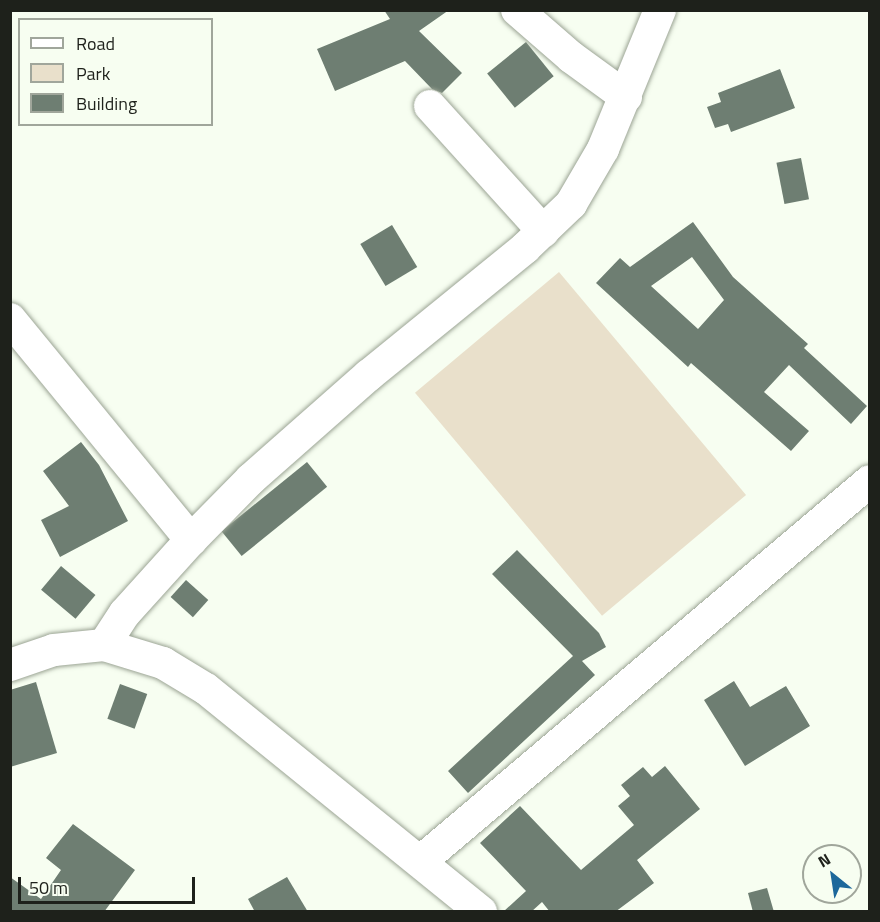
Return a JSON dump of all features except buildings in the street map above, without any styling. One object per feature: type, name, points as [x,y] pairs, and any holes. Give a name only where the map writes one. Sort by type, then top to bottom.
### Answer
[{"type":"street","points":[[518,10],[571,57],[626,97]]},
{"type":"street","points":[[104,645],[125,613],[191,540],[251,479],[330,407],[543,231],[571,204],[603,149],[660,10]]},
{"type":"street","points":[[430,106],[543,231]]},
{"type":"street","points":[[10,319],[191,540]]},
{"type":"street","points":[[421,861],[870,481]]},
{"type":"street","points":[[10,665],[54,650],[104,645],[163,663],[206,689],[421,861],[481,912]]},
{"type":"green space","points":[[559,272],[746,495],[602,616],[415,393]]}]
